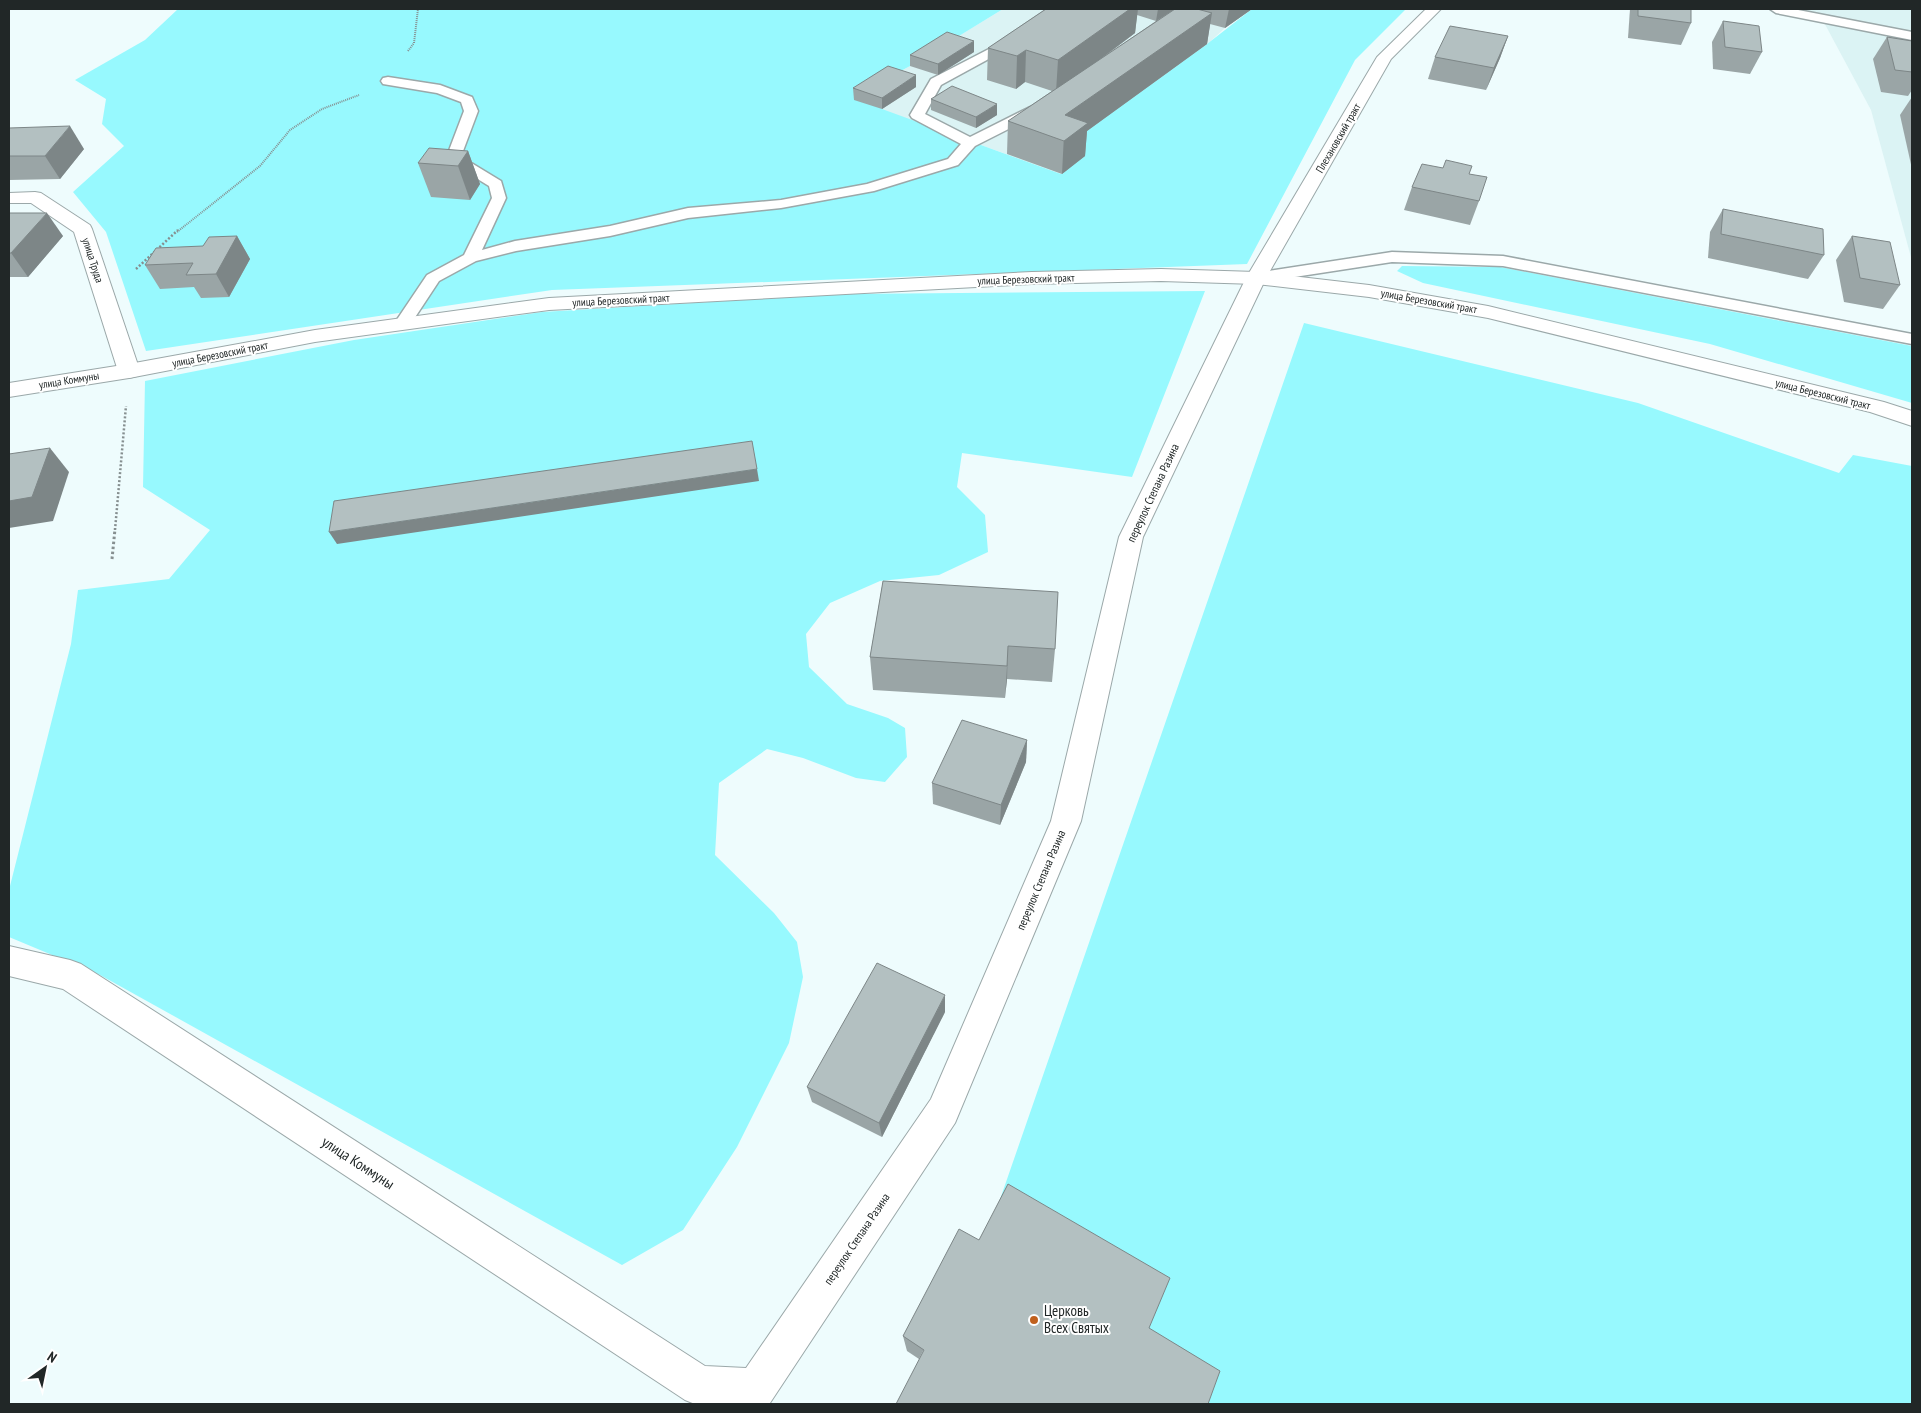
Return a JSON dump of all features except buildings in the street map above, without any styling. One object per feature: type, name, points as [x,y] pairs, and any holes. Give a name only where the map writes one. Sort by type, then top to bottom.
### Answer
[{"type":"street","name":"Плехановский тракт","points":[[1256,278],[1385,57],[1434,9]]},
{"type":"street","name":"улица Труда","points":[[9,198],[35,197],[83,230],[129,371]]},
{"type":"street","name":"улица Березовский тракт","points":[[129,371],[315,336],[549,304],[848,287],[1151,276],[1256,278],[1369,291],[1488,312],[1876,407],[1912,419]]},
{"type":"street","name":"переулок Степана Разина","points":[[699,1386],[756,1389],[943,1111],[1066,821],[1131,537],[1256,278]]},
{"type":"street","name":"улица Коммуны","points":[[9,390],[129,371]]},
{"type":"street","name":"улица Коммуны","points":[[9,961],[70,976],[699,1386]]},
{"type":"lane","points":[[1776,9],[1826,14],[1912,36]]},
{"type":"lane","points":[[970,143],[917,115],[936,82],[1029,32]]},
{"type":"lane","points":[[388,80],[440,89],[467,100],[471,111],[452,161],[468,166],[496,184],[500,198],[470,258]]},
{"type":"lane","points":[[402,324],[433,278],[470,258],[515,246],[610,231],[688,213],[781,204],[869,188],[953,162],[970,143],[1051,101]]},
{"type":"lane","points":[[1256,278],[1392,257],[1503,261],[1912,339]]},
{"type":"path","points":[[106,300],[146,258],[186,223],[260,166],[290,130],[322,109],[384,86],[414,43],[418,9]]},
{"type":"path","points":[[112,559],[129,371]]},
{"type":"shaded area","points":[[178,9],[1003,9],[888,78],[882,109],[1061,174],[1063,148],[1207,44],[1252,9],[1406,9],[1355,60],[1247,264],[552,290],[146,351],[106,232],[73,192],[124,146],[102,124],[106,99],[75,80],[145,40]]},
{"type":"shaded area","points":[[1003,9],[1252,9],[1225,28],[1085,156],[1062,174],[854,100]]},
{"type":"shaded area","points":[[1792,9],[1912,9],[1912,261],[1871,110],[1820,15]]},
{"type":"shaded area","points":[[1402,266],[1500,267],[1912,346],[1912,403],[1710,344],[1423,283],[1397,271]]},
{"type":"shaded area","points":[[1205,291],[1132,477],[962,453],[957,487],[985,515],[988,552],[939,575],[880,581],[830,603],[806,634],[809,667],[847,704],[888,718],[905,728],[907,757],[885,782],[856,778],[803,758],[767,749],[719,783],[715,855],[774,913],[797,942],[803,977],[789,1043],[737,1147],[683,1230],[622,1265],[100,975],[9,937],[9,890],[71,644],[78,590],[169,579],[210,530],[143,487],[145,381],[354,340],[542,312],[845,294]]},
{"type":"shaded area","points":[[1304,323],[1638,403],[1839,473],[1853,455],[1912,466],[1912,1404],[929,1404]]},
{"type":"place","name":"Церковь Всех Святых","points":[[1034,1320]]}]
